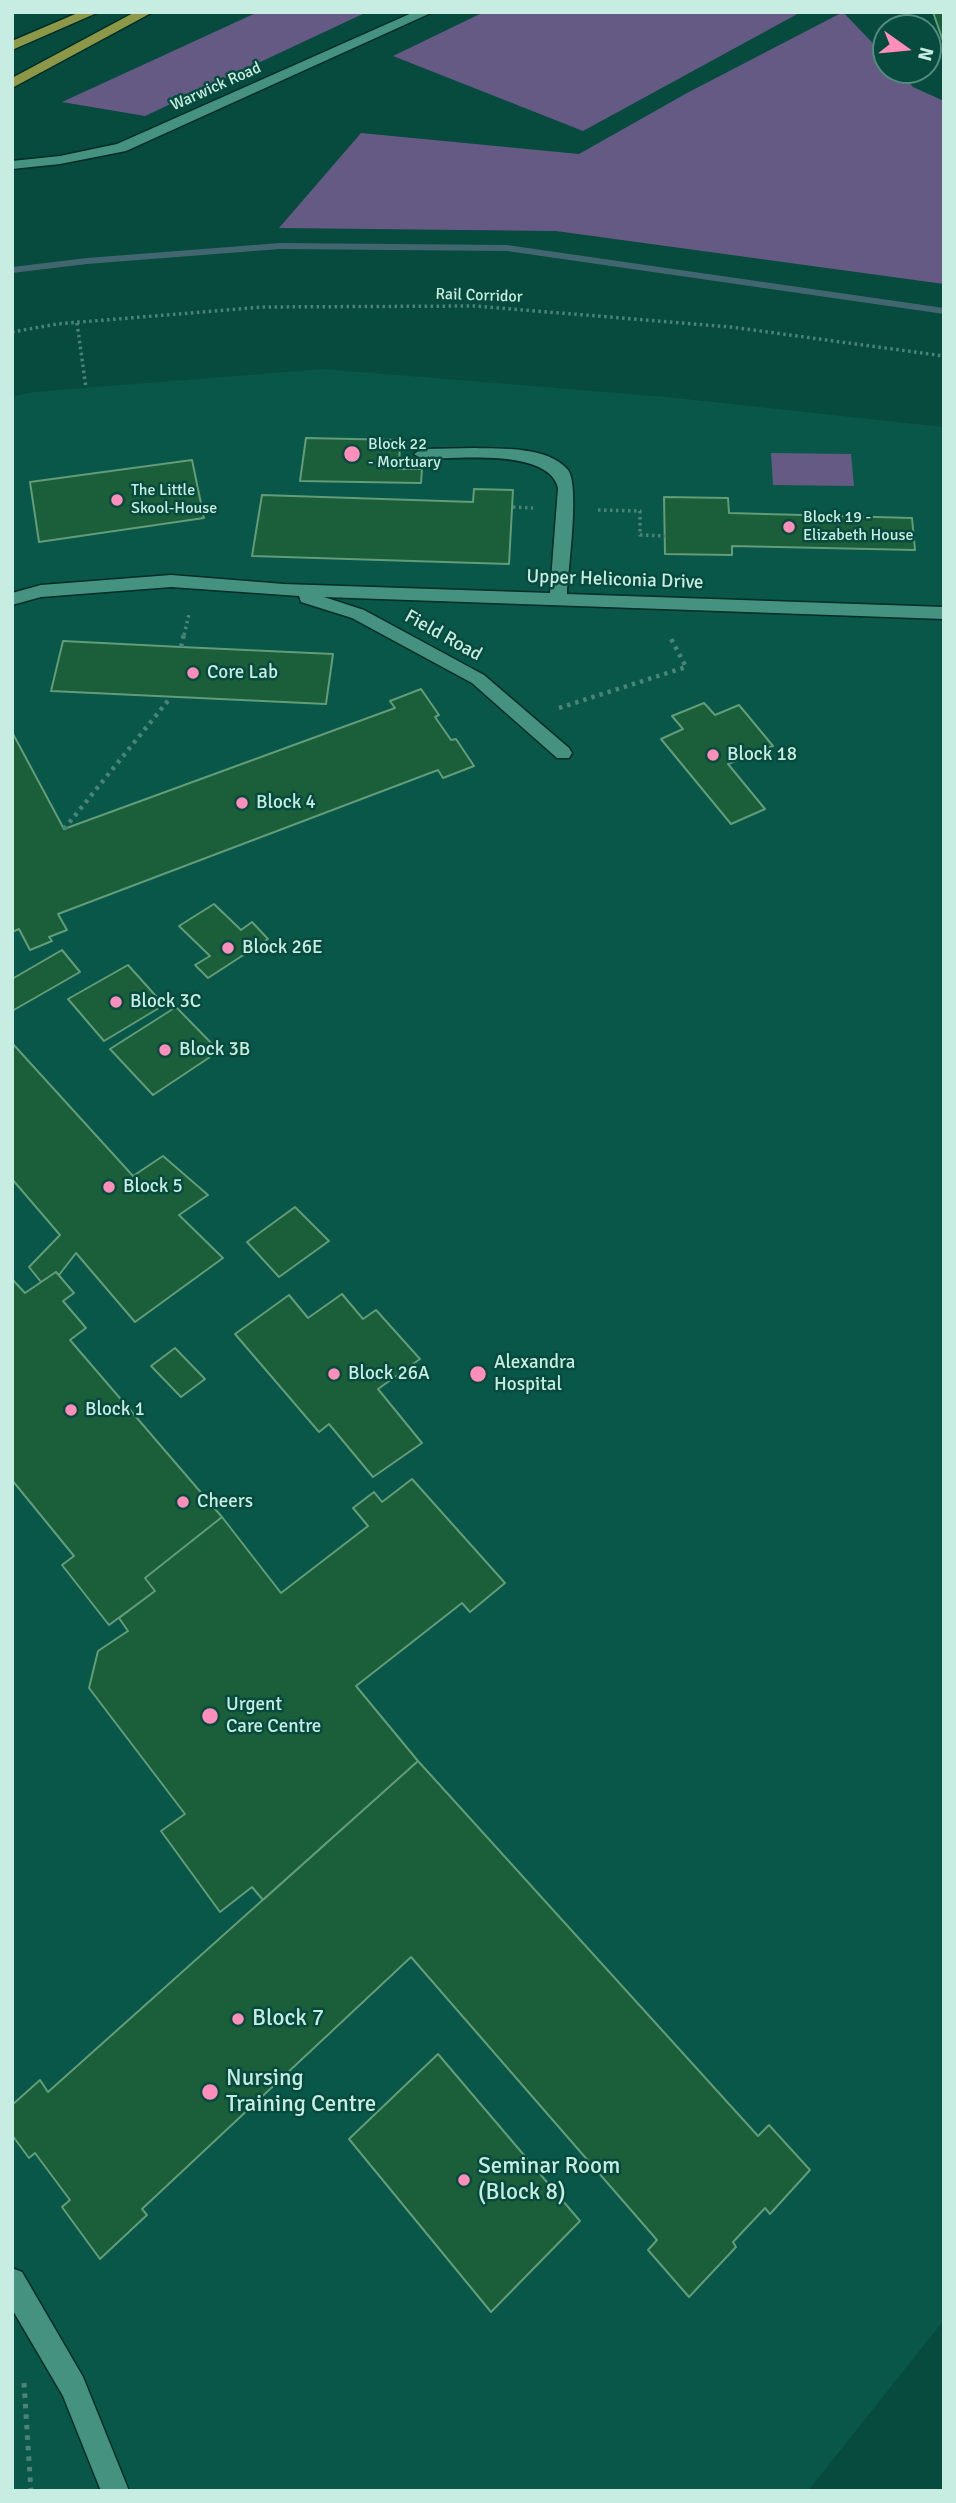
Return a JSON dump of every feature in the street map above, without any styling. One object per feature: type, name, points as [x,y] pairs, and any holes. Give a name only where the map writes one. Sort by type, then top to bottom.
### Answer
[{"type":"highway","points":[[12,46],[92,12]]},
{"type":"highway","points":[[12,83],[146,12]]},
{"type":"street","name":"Warwick Road","points":[[12,165],[60,160],[121,148],[426,12]]},
{"type":"street","points":[[422,454],[527,457],[550,464],[562,473],[566,488],[558,598]]},
{"type":"street","points":[[12,599],[41,591],[171,581],[284,590]]},
{"type":"street","name":"Upper Heliconia Drive","points":[[284,590],[944,613]]},
{"type":"street","name":"Field Road","points":[[284,590],[358,614],[478,679],[563,753]]},
{"type":"street","points":[[12,2282],[73,2387],[115,2491]]},
{"type":"path","name":"Rail Corridor","points":[[12,332],[77,323],[261,307],[475,306],[731,327],[944,356]]},
{"type":"path","points":[[77,323],[86,388]]},
{"type":"path","points":[[525,719],[686,667]]},
{"type":"path","points":[[64,829],[171,697]]},
{"type":"path","points":[[24,2376],[31,2491]]},
{"type":"shaded area","points":[[258,12],[367,12],[145,116],[62,102]]},
{"type":"shaded area","points":[[484,12],[801,12],[583,131],[393,56]]},
{"type":"shaded area","points":[[843,12],[872,42],[872,84],[910,84],[944,101],[944,284],[556,231],[279,228],[361,133],[579,154],[687,93]]},
{"type":"shaded area","name":"Alexandra Hospital","points":[[324,369],[667,397],[944,427],[944,2320],[808,2491],[12,2491],[12,397],[32,392]]},
{"type":"shaded area","points":[[771,453],[851,454],[854,486],[773,485]]},
{"type":"building","points":[[933,12],[944,12],[944,44],[942,14]]},
{"type":"building","name":"Block 22 - Mortuary","points":[[306,438],[400,440],[399,469],[422,469],[421,483],[300,481]]},
{"type":"building","name":"The Little Skool-House","points":[[192,460],[204,518],[39,542],[30,482]]},
{"type":"building","points":[[474,489],[513,490],[509,564],[252,556],[262,495],[473,502]]},
{"type":"building","name":"Block 19 - Elizabeth House","points":[[664,497],[728,498],[729,513],[912,518],[915,550],[732,546],[732,555],[665,554]]},
{"type":"building","name":"Core Lab","points":[[63,641],[333,654],[326,704],[51,691]]},
{"type":"building","name":"Block 4","points":[[421,689],[439,715],[435,717],[451,740],[456,739],[474,766],[443,778],[438,770],[58,914],[67,930],[49,937],[52,941],[30,950],[19,929],[12,932],[12,732],[64,829],[395,708],[390,701]]},
{"type":"building","name":"Block 18","points":[[704,703],[715,715],[739,705],[773,746],[728,764],[765,809],[731,824],[661,739],[683,729],[672,716]]},
{"type":"building","name":"Block 26E","points":[[214,904],[241,930],[252,922],[268,939],[208,978],[195,965],[210,956],[179,926]]},
{"type":"building","points":[[62,950],[80,972],[12,1011],[12,979]]},
{"type":"building","name":"Block 3C","points":[[128,965],[164,1005],[104,1041],[68,999]]},
{"type":"building","name":"Block 3B","points":[[176,1007],[219,1051],[153,1095],[110,1049]]},
{"type":"building","name":"Block 5","points":[[12,1043],[133,1176],[163,1156],[208,1195],[179,1215],[223,1258],[135,1322],[76,1253],[59,1275],[56,1272],[41,1282],[29,1267],[60,1235],[12,1179]]},
{"type":"building","points":[[295,1207],[329,1241],[279,1277],[247,1242]]},
{"type":"building","name":"Block 1","points":[[56,1272],[74,1293],[63,1301],[86,1328],[70,1340],[222,1517],[145,1578],[155,1591],[109,1625],[62,1565],[74,1556],[12,1480],[12,1279],[25,1293]]},
{"type":"building","name":"Block 26A","points":[[342,1294],[363,1319],[376,1310],[420,1359],[378,1389],[422,1443],[373,1477],[329,1424],[319,1432],[235,1334],[289,1295],[308,1318]]},
{"type":"building","points":[[175,1348],[205,1379],[181,1397],[151,1366]]},
{"type":"building","points":[[412,1479],[505,1583],[470,1612],[462,1603],[356,1686],[418,1761],[263,1900],[252,1887],[220,1912],[161,1831],[185,1814],[89,1688],[98,1651],[128,1631],[119,1618],[155,1591],[145,1578],[222,1517],[281,1593],[368,1526],[353,1508],[374,1492],[382,1502]]},
{"type":"building","name":"Block 7","points":[[418,1761],[758,2136],[769,2125],[810,2170],[770,2214],[765,2208],[733,2242],[736,2247],[689,2297],[648,2250],[657,2240],[411,1957],[142,2209],[147,2215],[100,2259],[62,2207],[70,2200],[35,2153],[29,2158],[12,2135],[12,2105],[40,2080],[48,2092]]},
{"type":"building","name":"Seminar Room (Block 8)","points":[[438,2054],[580,2221],[491,2312],[349,2139]]},
{"type":"waterway","points":[[12,270],[87,261],[280,246],[507,248],[944,311]]},
{"type":"place","name":"Block 22 - Mortuary","points":[[352,454]]},
{"type":"place","name":"The Little Skool-House","points":[[117,500]]},
{"type":"place","name":"Block 19 - Elizabeth House","points":[[789,527]]},
{"type":"place","name":"Core Lab","points":[[193,673]]},
{"type":"place","name":"Block 18","points":[[713,755]]},
{"type":"place","name":"Block 4","points":[[242,803]]},
{"type":"place","name":"Block 26E","points":[[228,948]]},
{"type":"place","name":"Block 3C","points":[[116,1002]]},
{"type":"place","name":"Block 3B","points":[[165,1050]]},
{"type":"place","name":"Block 5","points":[[109,1187]]},
{"type":"place","name":"Block 26A","points":[[334,1374]]},
{"type":"place","name":"Alexandra Hospital","points":[[478,1374]]},
{"type":"place","name":"Block 1","points":[[71,1410]]},
{"type":"place","name":"Cheers","points":[[183,1502]]},
{"type":"place","name":"Urgent Care Centre","points":[[210,1716]]},
{"type":"place","name":"Block 7","points":[[238,2019]]},
{"type":"place","name":"Nursing Training Centre","points":[[210,2092]]},
{"type":"place","name":"Seminar Room (Block 8)","points":[[464,2180]]}]
